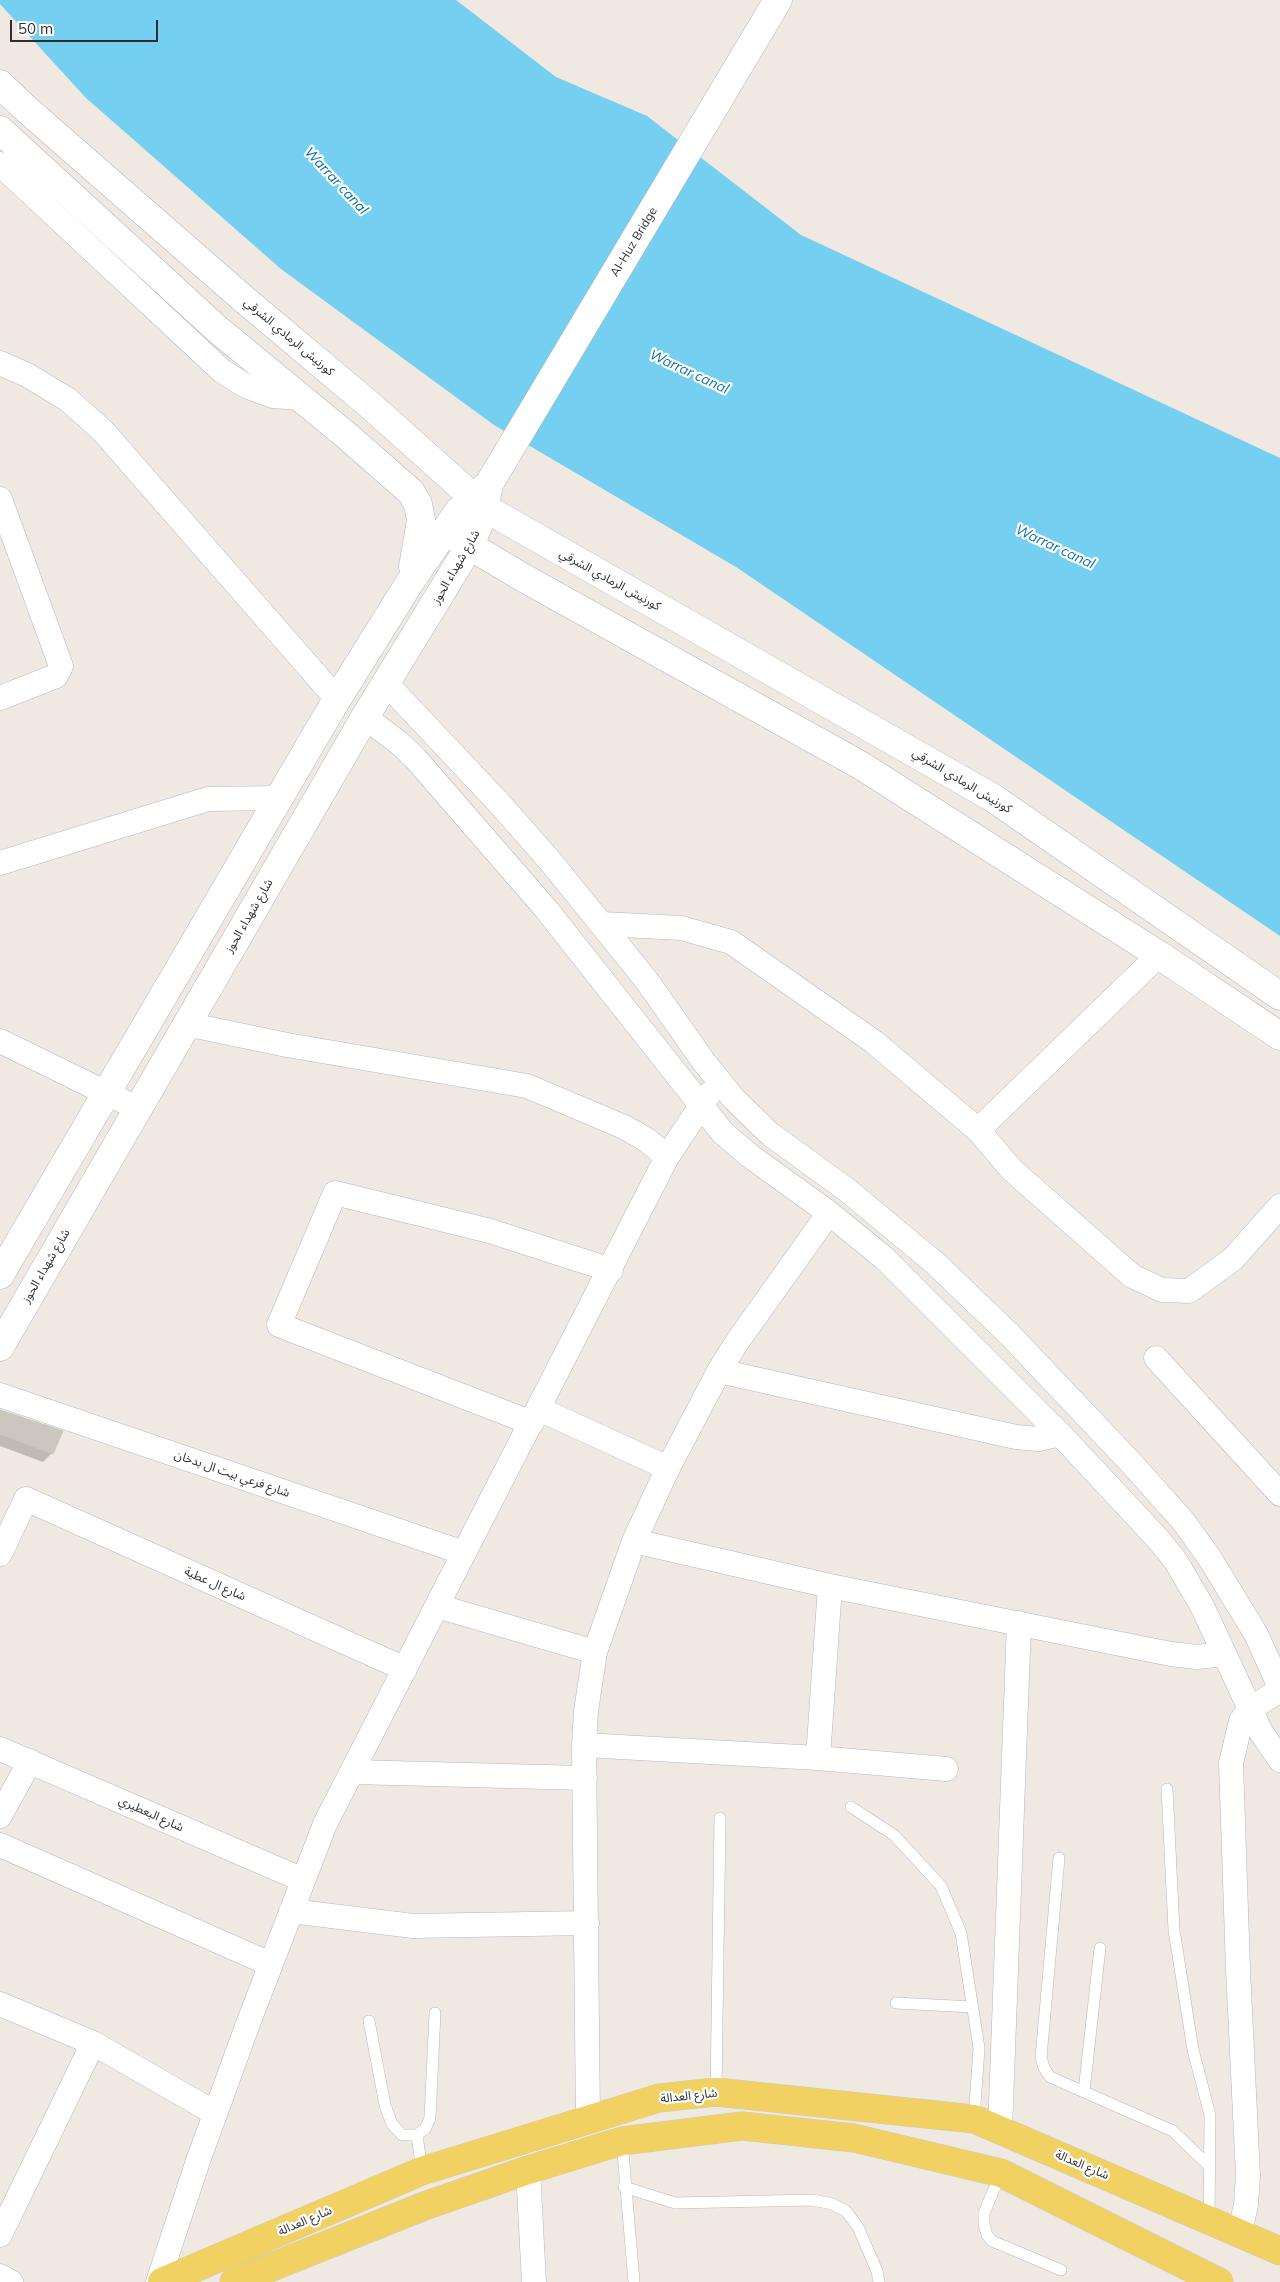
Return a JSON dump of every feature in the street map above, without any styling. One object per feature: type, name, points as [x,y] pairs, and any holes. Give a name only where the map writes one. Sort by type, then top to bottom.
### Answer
[{"type":"main road","name":"Al-Huz Bridge","points":[[482,497],[778,0]]},
{"type":"main road","name":"كورنيش الرمادي الشرقي","points":[[0,84],[25,108],[246,300],[482,497],[993,798],[1280,996]]},
{"type":"main road","points":[[0,130],[216,328],[347,436],[410,492],[418,504],[421,529],[410,582]]},
{"type":"main road","points":[[347,436],[371,406]]},
{"type":"main road","points":[[0,1275],[337,699],[444,530],[482,497]]},
{"type":"main road","name":"شارع شهداء الحوز","points":[[0,1347],[385,682],[439,598],[469,546],[480,525],[482,497]]},
{"type":"main road","points":[[444,530],[522,577],[860,766],[1159,954],[1280,1036]]},
{"type":"main road","points":[[439,598],[448,589],[471,576],[496,572],[522,577]]},
{"type":"main road","name":"شارع العدالة","points":[[162,2282],[422,2171],[659,2098],[716,2092],[974,2119],[1240,2232],[1280,2251]]},
{"type":"main road","points":[[234,2282],[427,2205],[528,2170],[622,2141],[742,2126],[854,2138],[1001,2173],[1215,2281]]},
{"type":"street","points":[[0,164],[222,371],[246,386],[273,396],[301,398]]},
{"type":"street","points":[[0,363],[27,375],[67,399],[102,430],[337,699]]},
{"type":"street","points":[[0,499],[62,666],[56,676],[0,698]]},
{"type":"street","points":[[385,682],[499,803],[602,924],[720,1082],[746,1111],[770,1134],[847,1190],[935,1263],[1082,1410],[1183,1521],[1210,1557],[1256,1634],[1280,1689],[1250,1709],[1241,1721],[1237,1735],[1231,1778],[1248,2176],[1246,2204],[1240,2232]]},
{"type":"street","points":[[365,717],[415,758],[546,909],[700,1105],[736,1145],[829,1213],[884,1258],[913,1285],[1060,1434],[1158,1539],[1175,1560],[1202,1606],[1261,1732],[1280,1760]]},
{"type":"street","points":[[0,863],[208,799],[279,798]]},
{"type":"street","points":[[602,924],[680,928],[731,942],[874,1042],[978,1130],[1012,1170],[1132,1276],[1162,1290],[1189,1291],[1233,1259],[1280,1206]]},
{"type":"street","points":[[978,1130],[1159,954]]},
{"type":"street","points":[[186,1024],[287,1045],[527,1086],[624,1127],[647,1140],[667,1157]]},
{"type":"street","points":[[0,1041],[137,1108]]},
{"type":"street","points":[[158,2282],[215,2113],[324,1824],[611,1270],[667,1157],[700,1105],[720,1082]]},
{"type":"street","points":[[611,1270],[490,1231],[335,1193],[279,1325],[535,1416],[668,1468]]},
{"type":"street","points":[[588,2120],[584,1745],[586,1711],[595,1652],[634,1541],[668,1468],[719,1371],[737,1342],[829,1213]]},
{"type":"street","points":[[1156,1358],[1280,1494]]},
{"type":"street","points":[[719,1371],[1016,1437],[1039,1439],[1060,1434]]},
{"type":"street","name":"شارع فرعي بيت ال بدخان","points":[[0,1395],[464,1553]]},
{"type":"street","points":[[0,1554],[14,1511]]},
{"type":"street","name":"شارع ال عطية","points":[[14,1511],[405,1669]]},
{"type":"street","points":[[634,1541],[830,1586],[1178,1655],[1197,1657],[1224,1654]]},
{"type":"street","points":[[818,1758],[830,1586]]},
{"type":"street","points":[[437,1606],[595,1652]]},
{"type":"street","points":[[1000,2130],[1019,1623]]},
{"type":"street","points":[[584,1745],[818,1758],[946,1769]]},
{"type":"street","name":"شارع البعطيري","points":[[0,1748],[303,1880]]},
{"type":"street","points":[[0,1816],[30,1761]]},
{"type":"street","points":[[352,1772],[585,1778]]},
{"type":"street","points":[[0,1845],[270,1964]]},
{"type":"street","points":[[291,1911],[413,1926],[587,1923]]},
{"type":"street","points":[[0,2004],[93,2043],[215,2113]]},
{"type":"street","points":[[0,2235],[93,2043]]},
{"type":"street","points":[[528,2170],[534,2282]]},
{"type":"street","points":[[0,2276],[11,2282]]},
{"type":"lane","points":[[1167,1789],[1174,1930],[1193,2050],[1210,2115],[1208,2165],[1209,2220]]},
{"type":"lane","points":[[851,1807],[894,1835],[940,1886],[961,1933],[979,2048],[974,2119]]},
{"type":"lane","points":[[716,2092],[720,1818]]},
{"type":"lane","points":[[1059,1858],[1041,2057],[1044,2068],[1050,2077],[1173,2131],[1208,2165]]},
{"type":"lane","points":[[1084,2091],[1100,1948]]},
{"type":"lane","points":[[896,2003],[973,2007]]},
{"type":"lane","points":[[369,2021],[385,2105],[392,2124],[402,2135],[417,2135],[425,2129],[430,2118],[435,2013]]},
{"type":"lane","points":[[417,2135],[422,2171]]},
{"type":"lane","points":[[622,2141],[624,2187],[634,2282]]},
{"type":"lane","points":[[1001,2173],[984,2213],[987,2235],[992,2240],[1060,2270]]},
{"type":"lane","points":[[624,2187],[675,2203],[813,2200],[832,2204],[846,2211],[858,2227],[877,2271],[879,2282]]},
{"type":"water","name":"Warrar canal","points":[[0,0],[456,0],[556,77],[647,116],[801,235],[1280,458],[1280,936],[736,567],[494,425],[281,269],[86,98],[0,4]]},
{"type":"building","points":[[0,1410],[63,1431],[53,1454],[0,1434]]}]
